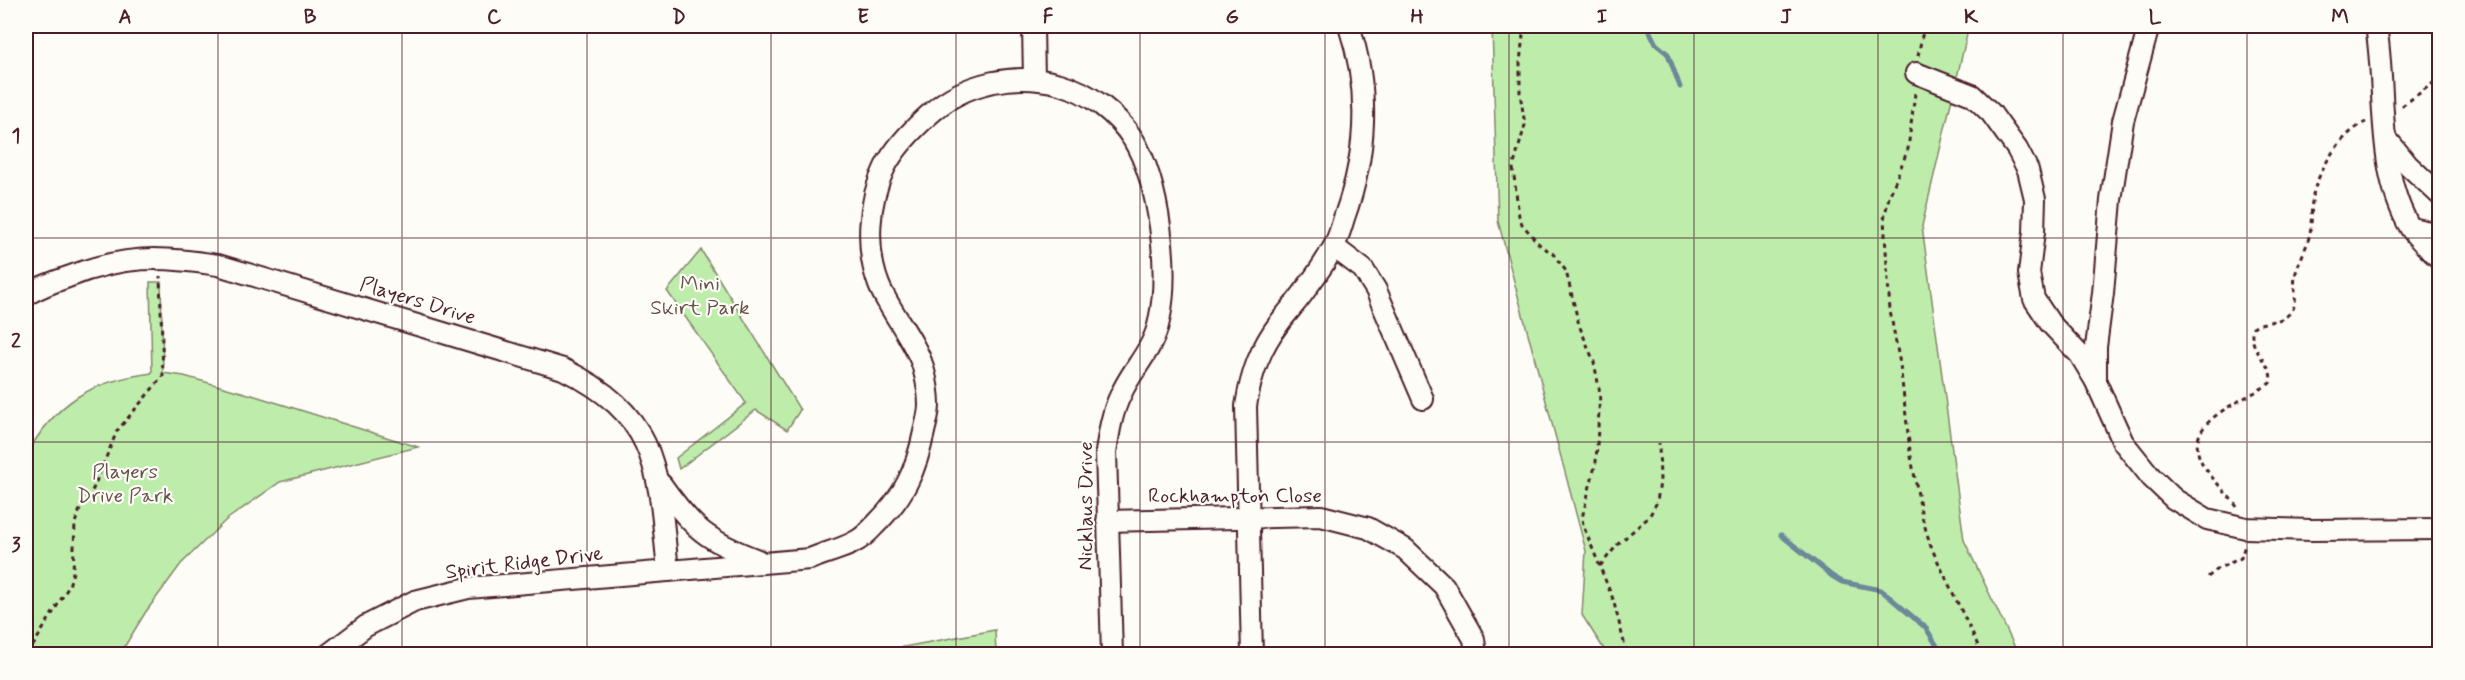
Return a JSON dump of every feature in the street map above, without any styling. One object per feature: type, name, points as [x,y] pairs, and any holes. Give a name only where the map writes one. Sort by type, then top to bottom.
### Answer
[{"type":"street","points":[[1033,26],[1034,79]]},
{"type":"street","points":[[1252,654],[1246,406],[1254,370],[1266,342],[1307,289],[1334,247],[1352,198],[1361,159],[1364,120],[1363,82],[1349,26]]},
{"type":"street","points":[[2096,382],[2096,347],[2111,200],[2123,121],[2149,26]]},
{"type":"street","points":[[2376,26],[2383,125],[2397,201],[2411,228],[2439,259]]},
{"type":"street","points":[[1916,73],[1972,95],[1991,113],[2017,149],[2028,170],[2035,199],[2029,273],[2034,299],[2050,322],[2080,355],[2096,382],[2122,442],[2151,477],[2174,499],[2207,519],[2246,528],[2439,529]]},
{"type":"street","name":"Nicklaus Drive","points":[[668,571],[810,559],[861,539],[896,504],[918,461],[929,407],[923,365],[879,284],[870,243],[873,206],[885,166],[910,131],[942,103],[975,86],[1005,80],[1034,79],[1062,84],[1092,98],[1114,115],[1133,140],[1148,173],[1161,236],[1165,285],[1159,324],[1145,356],[1121,394],[1110,423],[1106,452],[1112,654]]},
{"type":"street","points":[[2383,125],[2408,165],[2439,195]]},
{"type":"street","points":[[2411,228],[2439,234]]},
{"type":"street","points":[[1334,247],[1363,269],[1376,290],[1423,399]]},
{"type":"street","name":"Players Drive","points":[[26,295],[36,289],[100,265],[129,260],[177,259],[218,265],[562,369],[589,382],[614,401],[634,425],[650,450],[659,482],[668,571]]},
{"type":"street","name":"Nicklaus Drive","points":[[659,482],[681,513],[704,534],[720,545],[766,562]]},
{"type":"street","name":"Rockhampton Close","points":[[1107,520],[1321,516],[1368,528],[1405,549],[1444,586],[1474,639],[1476,654]]},
{"type":"street","name":"Spirit Ridge Drive","points":[[330,654],[366,626],[415,601],[468,588],[668,571]]},
{"type":"path","points":[[1524,26],[1520,62],[1520,93],[1525,125],[1513,168],[1519,216],[1522,224],[1539,244],[1553,254],[1566,271],[1579,325],[1594,362],[1600,393],[1596,462],[1582,518],[1613,599],[1627,654]]},
{"type":"path","points":[[1923,26],[1916,73],[1914,115],[1908,148],[1889,197],[1884,219],[1890,310],[1900,364],[1910,451],[1922,516],[1931,547],[1982,654]]},
{"type":"path","points":[[2439,36],[2439,48]]},
{"type":"path","points":[[2208,578],[2217,569],[2241,558],[2245,547],[2246,528],[2239,510],[2202,463],[2198,447],[2204,428],[2216,414],[2270,383],[2271,373],[2252,341],[2253,327],[2280,320],[2292,311],[2295,304],[2295,274],[2309,238],[2316,186],[2346,134],[2358,125],[2383,125],[2439,75]]},
{"type":"path","points":[[28,654],[69,586],[73,572],[75,523],[82,504],[93,489],[117,431],[163,376],[160,276]]},
{"type":"path","points":[[1600,566],[1618,544],[1649,517],[1657,502],[1660,482],[1659,442]]},
{"type":"path","points":[[26,619],[32,627],[33,645]]},
{"type":"green space","points":[[1492,26],[1969,26],[1922,226],[1964,540],[2018,654],[1607,654],[1582,615],[1586,551],[1498,221]]},
{"type":"green space","name":"Mini Skirt Park","points":[[701,250],[800,410],[787,430],[756,410],[679,469],[676,458],[746,403],[667,291]]},
{"type":"green space","name":"Players Drive Park","points":[[150,282],[161,282],[163,373],[184,376],[252,395],[418,447],[280,482],[226,520],[181,564],[145,613],[120,654],[103,654],[94,649],[90,654],[26,654],[26,455],[50,421],[63,407],[78,397],[111,382],[152,373]]},
{"type":"green space","points":[[995,630],[996,654],[866,654]]},
{"type":"waterway","points":[[1647,26],[1656,44],[1668,54],[1680,87]]},
{"type":"waterway","points":[[1781,535],[1842,582],[1881,590],[1926,628],[1942,654]]}]
